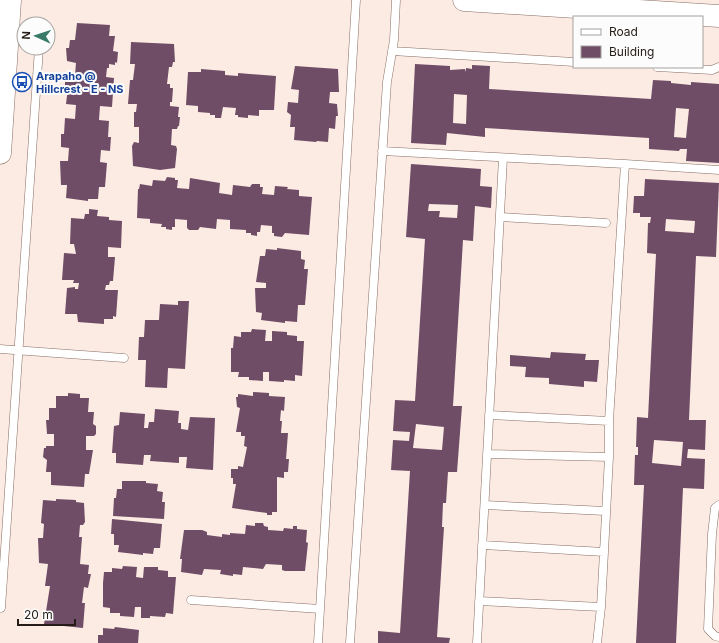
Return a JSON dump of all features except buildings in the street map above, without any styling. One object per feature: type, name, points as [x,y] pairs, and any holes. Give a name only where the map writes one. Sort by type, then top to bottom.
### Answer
[{"type":"main road","points":[[0,152],[10,0]]},
{"type":"main road","points":[[464,0],[719,16]]},
{"type":"lane","points":[[318,643],[356,0]]},
{"type":"lane","points":[[350,643],[382,151],[387,82],[394,40],[396,0]]},
{"type":"lane","points":[[392,51],[573,62]]},
{"type":"lane","points":[[0,607],[1,608],[38,56]]},
{"type":"lane","points":[[676,68],[712,70],[719,67]]},
{"type":"lane","points":[[382,151],[719,170]]},
{"type":"lane","points":[[477,643],[503,158]]},
{"type":"lane","points":[[597,643],[601,607],[609,457],[609,421],[625,164]]},
{"type":"lane","points":[[500,217],[606,223]]},
{"type":"lane","points":[[0,349],[124,358]]},
{"type":"lane","points":[[489,415],[609,421]]},
{"type":"lane","points":[[487,454],[609,457]]},
{"type":"lane","points":[[485,505],[605,511]]},
{"type":"lane","points":[[719,505],[715,508],[712,534],[708,628],[715,636],[719,637]]},
{"type":"lane","points":[[482,545],[604,552]]},
{"type":"lane","points":[[191,600],[320,609]]},
{"type":"lane","points":[[479,600],[601,607]]},
{"type":"place","name":"Arapaho @ Hillcrest - E - NS","points":[[22,82]]}]
